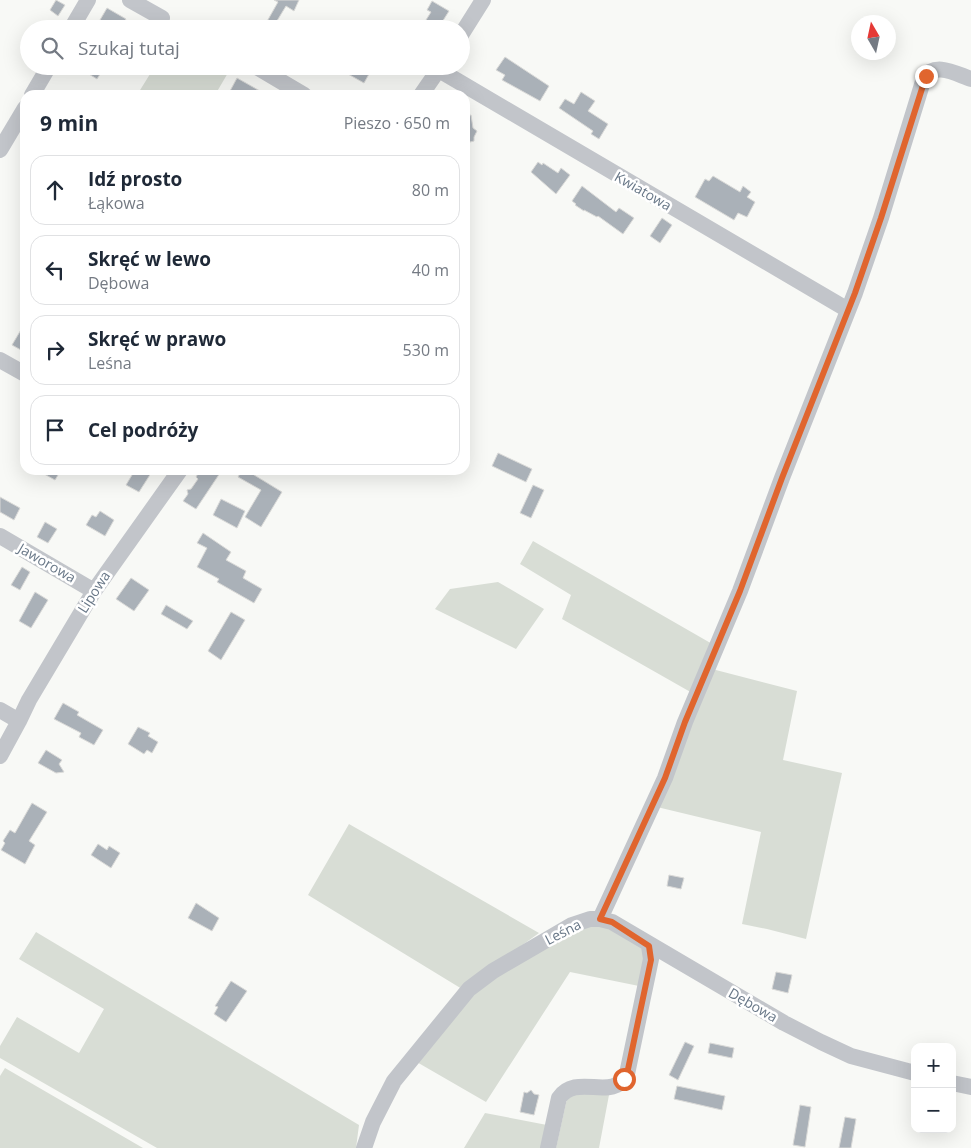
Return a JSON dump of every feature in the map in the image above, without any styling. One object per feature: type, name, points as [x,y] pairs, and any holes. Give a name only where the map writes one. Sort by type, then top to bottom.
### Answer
[{"type":"street","points":[[76,20],[88,0]]},
{"type":"street","points":[[130,0],[162,18]]},
{"type":"street","points":[[470,21],[483,0]]},
{"type":"street","name":"Leśna","points":[[364,1148],[376,1116],[394,1081],[469,989],[493,971],[572,925],[590,919],[600,919],[665,778],[685,722],[740,591],[848,310],[881,218],[924,78],[928,73],[937,69],[944,69],[971,79]]},
{"type":"street","points":[[35,90],[44,75]]},
{"type":"street","points":[[270,75],[296,90]]},
{"type":"street","points":[[425,90],[435,75]]},
{"type":"street","name":"Kwiatowa","points":[[452,75],[848,310]]},
{"type":"street","points":[[0,150],[20,116]]},
{"type":"street","points":[[0,360],[20,371]]},
{"type":"street","name":"Lipowa","points":[[0,756],[29,700],[94,590],[176,475]]},
{"type":"street","name":"Jaworowa","points":[[0,536],[94,590]]},
{"type":"street","points":[[0,710],[19,721]]},
{"type":"street","name":"Dębowa","points":[[600,919],[612,922],[649,946],[821,1042],[851,1056],[911,1072]]},
{"type":"street","points":[[548,1148],[559,1098],[563,1092],[574,1087],[608,1088],[617,1085],[627,1074],[651,960],[649,946]]},
{"type":"street","points":[[956,1083],[971,1088]]},
{"type":"shaded area","points":[[149,75],[227,75],[218,90],[140,90]]},
{"type":"shaded area","points":[[533,541],[714,645],[694,694],[562,619],[571,595],[520,564]]},
{"type":"shaded area","points":[[498,582],[544,609],[516,649],[435,609],[450,589]]},
{"type":"shaded area","points":[[712,669],[797,691],[783,760],[842,773],[806,939],[742,924],[761,832],[657,807]]},
{"type":"shaded area","points":[[349,824],[539,933],[462,989],[308,895]]},
{"type":"shaded area","points":[[602,924],[646,950],[639,986],[570,972],[486,1102],[415,1061],[471,991],[579,926]]},
{"type":"shaded area","points":[[36,932],[359,1125],[356,1148],[157,1148],[0,1058],[0,1046],[17,1017],[79,1053],[104,1009],[19,959]]},
{"type":"shaded area","points":[[5,1068],[143,1148],[0,1148],[0,1076]]},
{"type":"shaded area","points":[[580,1089],[609,1095],[599,1148],[556,1148],[568,1094]]},
{"type":"shaded area","points":[[485,1113],[547,1125],[542,1148],[464,1148]]},
{"type":"building","points":[[56,0],[65,5],[58,16],[50,10]]},
{"type":"building","points":[[274,0],[299,0],[294,11],[286,6],[277,20],[268,20],[278,2]]},
{"type":"building","points":[[432,1],[449,11],[443,20],[426,20],[431,12],[427,10]]},
{"type":"building","points":[[107,8],[126,19],[125,20],[100,20]]},
{"type":"building","points":[[505,57],[549,86],[540,101],[502,80],[505,75],[496,70]]},
{"type":"building","points":[[91,75],[99,75],[97,79]]},
{"type":"building","points":[[350,75],[368,75],[364,83]]},
{"type":"building","points":[[237,78],[258,90],[231,90]]},
{"type":"building","points":[[581,92],[595,101],[588,111],[608,124],[599,139],[591,134],[593,131],[559,108],[565,99],[574,104]]},
{"type":"building","points":[[470,115],[473,128],[477,131],[474,141],[470,142]]},
{"type":"building","points":[[538,162],[542,165],[543,163],[558,173],[561,168],[570,175],[556,194],[531,172]]},
{"type":"building","points":[[713,176],[740,192],[743,186],[751,192],[747,197],[755,202],[747,217],[738,213],[734,220],[695,197],[705,179],[709,181]]},
{"type":"building","points":[[582,186],[616,212],[619,208],[634,218],[623,234],[598,216],[584,211],[575,205],[572,201]]},
{"type":"building","points":[[662,218],[672,225],[660,243],[650,236]]},
{"type":"building","points":[[20,331],[20,349],[12,345]]},
{"type":"building","points":[[498,453],[532,469],[526,482],[492,466]]},
{"type":"building","points":[[46,475],[58,475],[55,480]]},
{"type":"building","points":[[132,475],[150,475],[139,492],[126,485]]},
{"type":"building","points":[[197,475],[219,475],[196,509],[183,501],[188,494],[187,490],[191,489],[198,479],[196,477]]},
{"type":"building","points":[[239,475],[254,475],[282,492],[261,527],[245,517],[261,490],[238,477]]},
{"type":"building","points":[[533,485],[544,490],[531,518],[520,513]]},
{"type":"building","points":[[0,497],[20,508],[14,520],[0,512]]},
{"type":"building","points":[[221,499],[245,511],[237,528],[213,515]]},
{"type":"building","points":[[100,511],[114,520],[105,536],[86,525],[92,515],[96,517]]},
{"type":"building","points":[[45,522],[57,529],[48,543],[37,537]]},
{"type":"building","points":[[203,533],[231,552],[226,560],[246,571],[243,578],[262,589],[254,603],[217,582],[219,579],[197,567],[207,548],[197,543]]},
{"type":"building","points":[[22,567],[30,572],[20,590],[11,585]]},
{"type":"building","points":[[131,578],[149,590],[134,611],[116,599]]},
{"type":"building","points":[[35,592],[48,600],[31,628],[19,621]]},
{"type":"building","points":[[166,605],[193,621],[187,629],[161,614]]},
{"type":"building","points":[[231,612],[245,620],[221,660],[208,651]]},
{"type":"building","points":[[63,703],[79,712],[77,715],[103,730],[94,745],[79,737],[81,733],[54,719]]},
{"type":"building","points":[[138,727],[150,733],[148,736],[158,742],[152,753],[147,750],[144,754],[128,744]]},
{"type":"building","points":[[46,750],[62,760],[59,764],[64,772],[56,773],[38,763]]},
{"type":"building","points":[[32,803],[47,812],[29,841],[35,845],[25,864],[1,850],[5,843],[3,841],[10,830],[15,833]]},
{"type":"building","points":[[98,844],[107,850],[109,846],[120,853],[111,868],[91,855]]},
{"type":"building","points":[[669,875],[684,878],[681,889],[667,886]]},
{"type":"building","points":[[196,903],[219,918],[212,931],[188,918]]},
{"type":"building","points":[[776,972],[792,975],[788,993],[772,989]]},
{"type":"building","points":[[231,981],[247,991],[226,1022],[214,1014],[218,1007],[215,1006]]},
{"type":"building","points":[[685,1042],[694,1046],[678,1080],[669,1075]]},
{"type":"building","points":[[710,1043],[734,1048],[732,1058],[708,1053]]},
{"type":"building","points":[[677,1086],[725,1096],[722,1110],[674,1099]]},
{"type":"building","points":[[531,1090],[534,1094],[539,1095],[534,1115],[520,1112],[524,1092],[527,1093]]},
{"type":"building","points":[[800,1105],[811,1107],[805,1147],[793,1145]]},
{"type":"building","points":[[845,1117],[856,1119],[851,1148],[839,1148]]},
{"type":"route","points":[[624,1079],[627,1074],[651,960],[651,950],[649,946],[612,922],[600,919],[665,778],[685,722],[740,591],[855,293],[926,76]]}]
